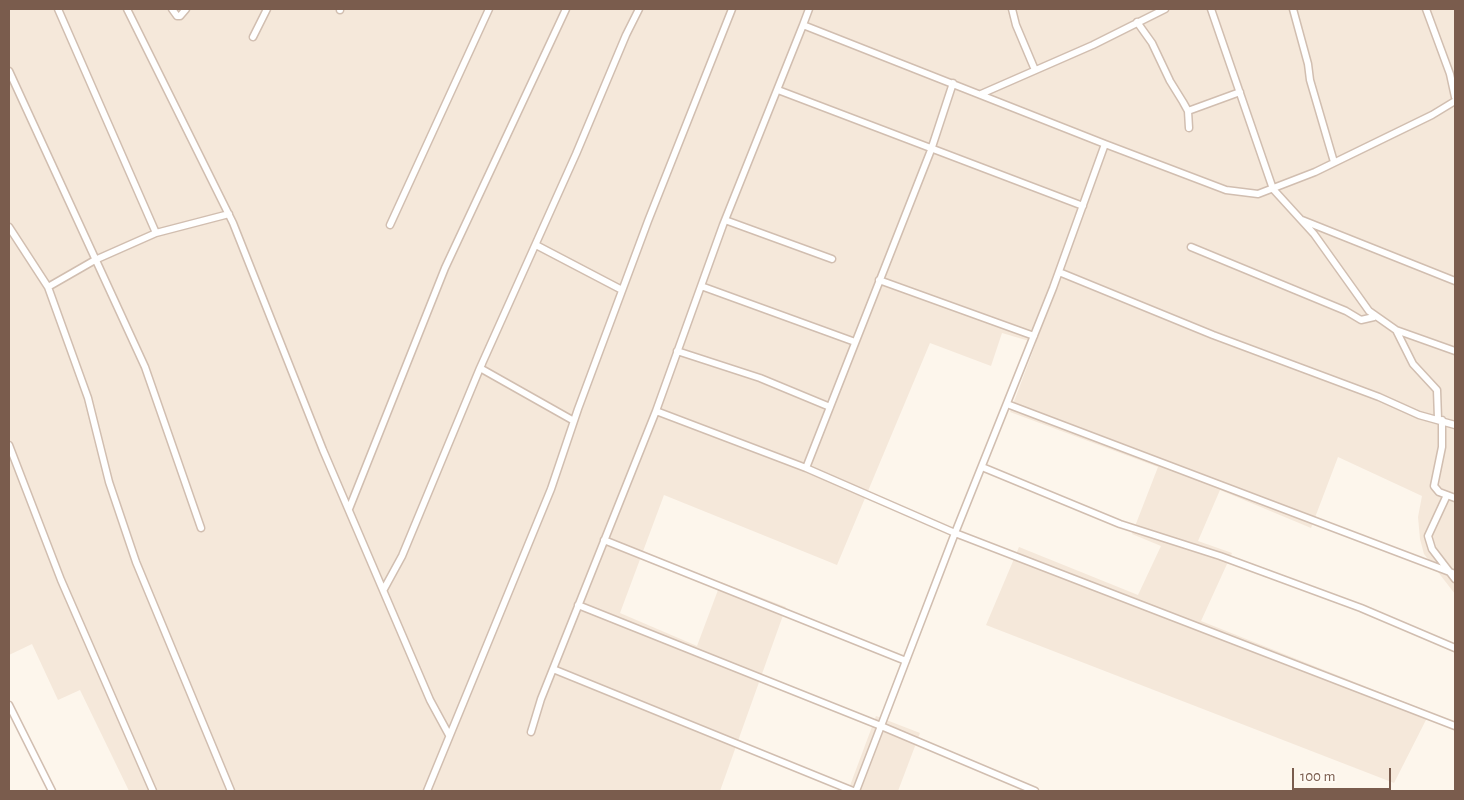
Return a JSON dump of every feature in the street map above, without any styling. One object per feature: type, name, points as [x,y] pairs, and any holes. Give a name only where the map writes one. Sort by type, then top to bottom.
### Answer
[{"type":"street","points":[[58,9],[156,233]]},
{"type":"street","points":[[126,9],[229,214],[349,509],[436,713],[449,735]]},
{"type":"street","points":[[172,9],[177,16],[180,16],[186,9]]},
{"type":"street","points":[[253,37],[266,9]]},
{"type":"street","points":[[390,225],[489,9]]},
{"type":"street","points":[[349,509],[445,268],[566,9]]},
{"type":"street","points":[[384,589],[402,556],[480,368],[639,9]]},
{"type":"street","points":[[427,791],[551,489],[574,420],[622,290],[732,9]]},
{"type":"street","points":[[531,732],[553,669],[656,411],[725,220],[809,9]]},
{"type":"street","points":[[1012,9],[1016,25],[1035,70]]},
{"type":"street","points":[[981,94],[1165,9]]},
{"type":"street","points":[[1212,9],[1273,189],[1300,219],[1374,317],[1396,330],[1455,352]]},
{"type":"street","points":[[1293,9],[1308,64],[1310,80],[1334,162]]},
{"type":"street","points":[[803,26],[1226,190],[1248,194],[1273,189],[1334,162],[1432,115],[1455,99],[1450,74],[1426,9]]},
{"type":"street","points":[[1137,22],[1152,43],[1188,111],[1189,128]]},
{"type":"street","points":[[9,71],[145,367],[201,528]]},
{"type":"street","points":[[806,468],[932,150],[953,83]]},
{"type":"street","points":[[778,90],[1083,206]]},
{"type":"street","points":[[1188,111],[1240,92]]},
{"type":"street","points":[[480,368],[587,128]]},
{"type":"street","points":[[553,669],[855,791],[955,533],[1008,404],[1105,144]]},
{"type":"street","points":[[48,287],[95,260],[156,233],[229,214]]},
{"type":"street","points":[[1300,219],[1455,281]]},
{"type":"street","points":[[725,220],[832,259]]},
{"type":"street","points":[[9,227],[48,287],[88,398],[109,482],[136,562],[231,791]]},
{"type":"street","points":[[536,245],[622,290]]},
{"type":"street","points":[[1191,247],[1346,311],[1362,320],[1374,317]]},
{"type":"street","points":[[1058,272],[1213,335],[1380,397],[1419,415],[1455,425]]},
{"type":"street","points":[[879,280],[1034,336]]},
{"type":"street","points":[[701,286],[855,342]]},
{"type":"street","points":[[1396,330],[1413,364],[1437,390],[1442,447],[1434,481],[1436,490],[1455,498]]},
{"type":"street","points":[[678,351],[760,378],[830,407]]},
{"type":"street","points":[[480,368],[574,420]]},
{"type":"street","points":[[1008,404],[1452,573]]},
{"type":"street","points":[[656,411],[806,468],[955,533],[1455,726]]},
{"type":"street","points":[[9,445],[61,580],[154,791]]},
{"type":"street","points":[[982,467],[1120,524],[1220,556],[1361,608],[1455,648]]},
{"type":"street","points":[[1447,495],[1428,536],[1432,549],[1455,579]]},
{"type":"street","points":[[604,540],[906,661]]},
{"type":"street","points":[[578,606],[881,726],[1035,791]]},
{"type":"street","points":[[9,705],[52,791]]},
{"type":"shaded area","points":[[9,9],[1455,9],[1455,594],[1424,554],[1420,539],[1418,517],[1422,496],[1338,457],[1311,528],[1220,490],[1198,541],[1232,553],[1201,621],[1430,712],[1394,783],[986,625],[1019,547],[1138,595],[1161,546],[1132,534],[1158,467],[1010,412],[1036,343],[1002,333],[991,366],[930,343],[837,565],[664,495],[620,613],[697,646],[721,582],[786,607],[720,791],[129,791],[80,690],[58,700],[32,644],[9,655]]},
{"type":"shaded area","points":[[876,716],[920,733],[898,791],[848,791]]}]
